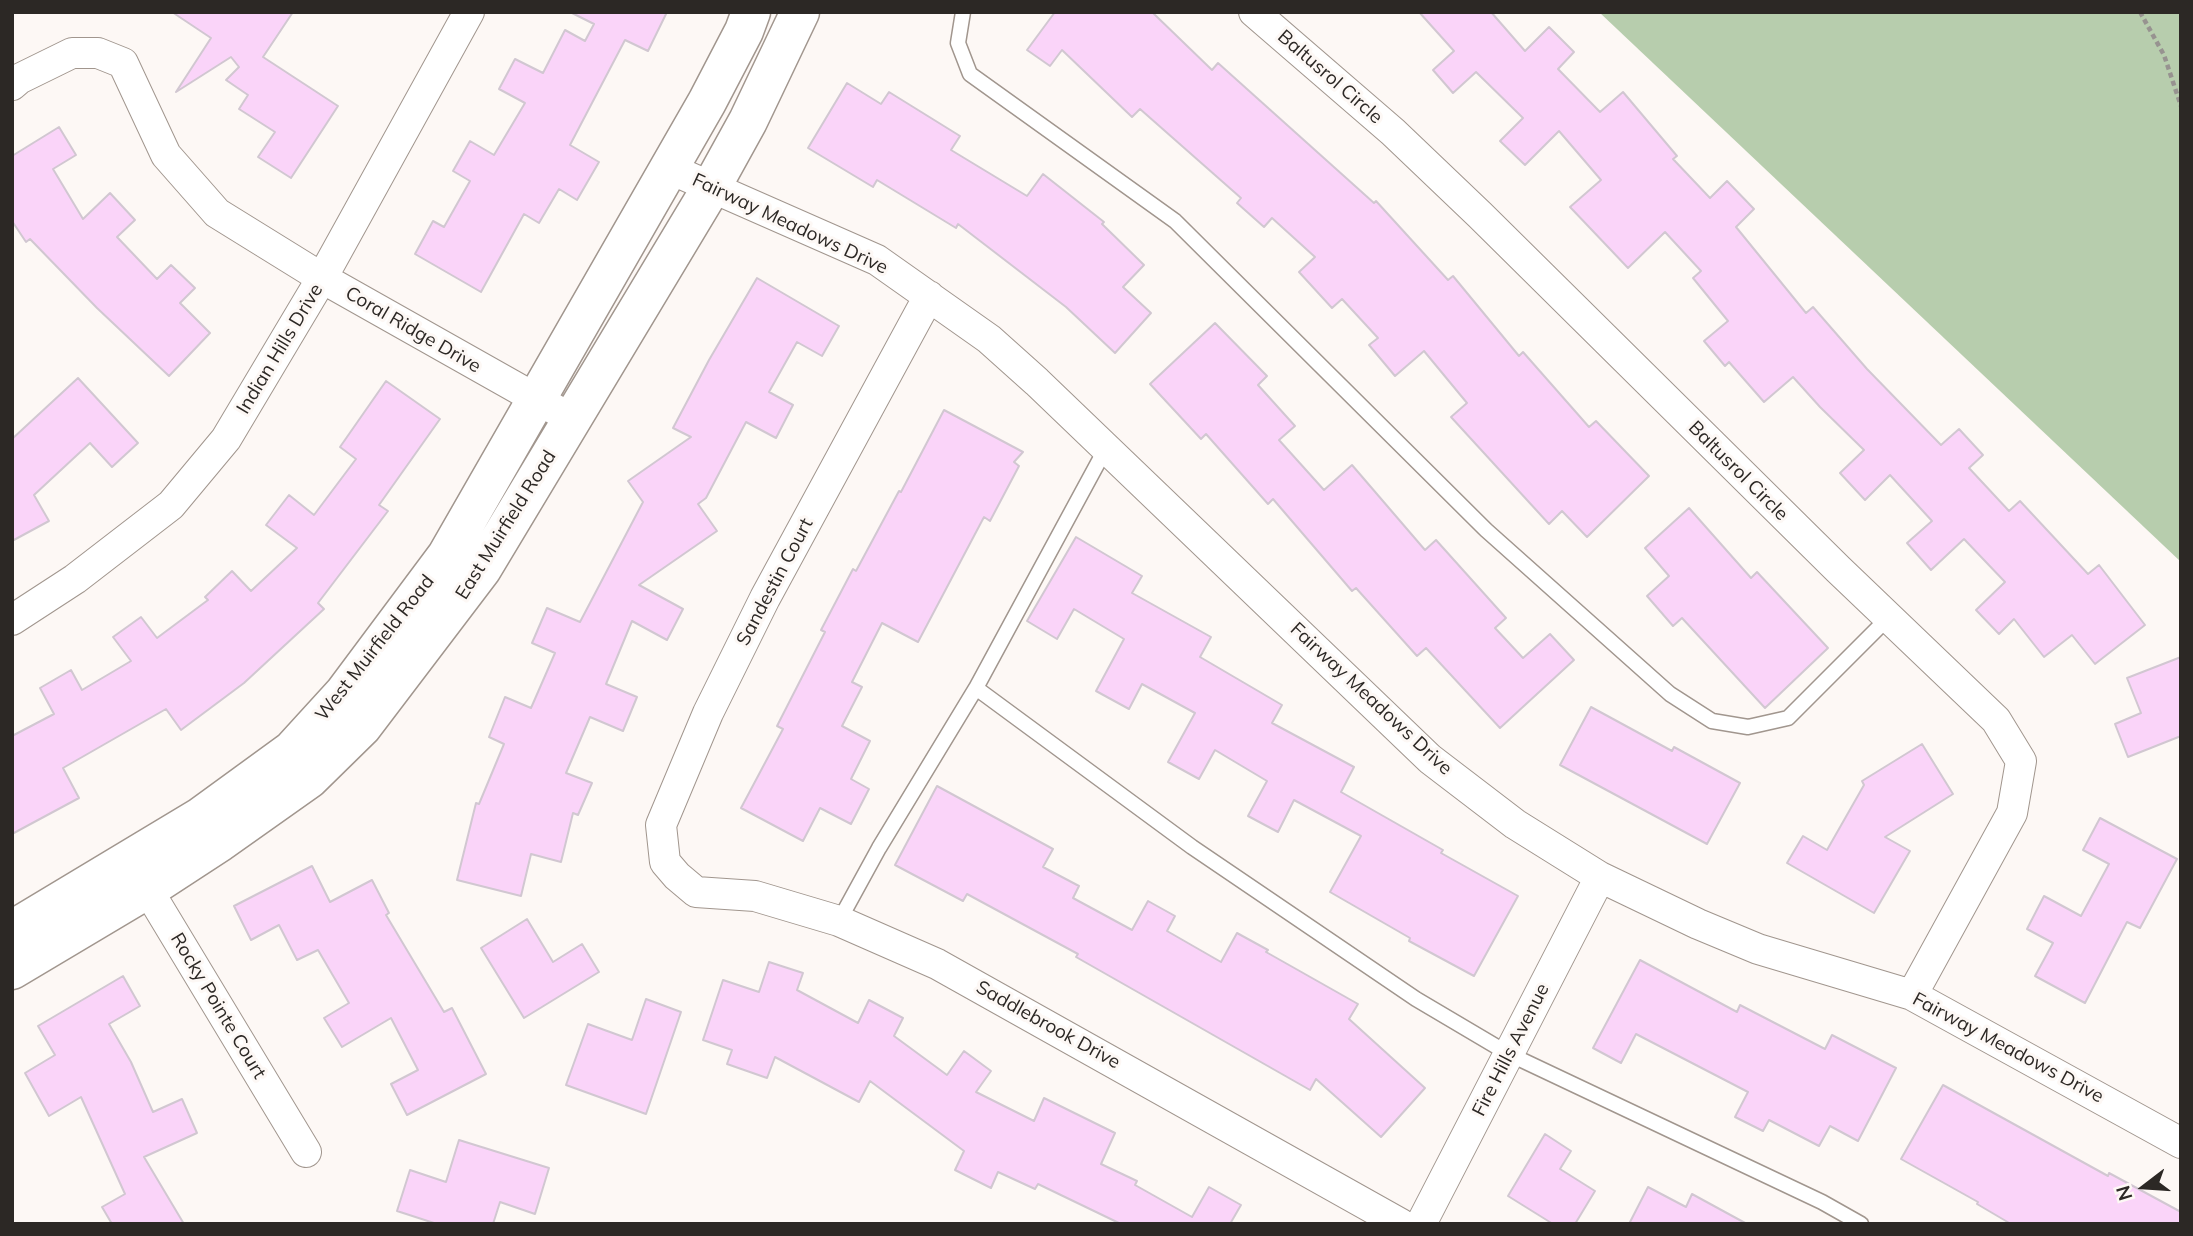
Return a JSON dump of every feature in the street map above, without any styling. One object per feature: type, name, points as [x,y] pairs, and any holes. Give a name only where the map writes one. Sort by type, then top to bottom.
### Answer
[{"type":"street","name":"Indian Hills Drive","points":[[12,620],[75,579],[171,505],[226,439],[322,278],[469,12]]},
{"type":"street","points":[[537,400],[707,102],[744,32],[751,12]]},
{"type":"street","name":"East Muirfield Road","points":[[12,970],[138,874],[220,842],[309,779],[362,727],[482,569],[711,188],[748,121],[800,12]]},
{"type":"street","name":"Baltusrol Circle","points":[[1254,12],[1392,132],[1480,215],[1996,720],[2021,761],[2012,813],[1912,995]]},
{"type":"street","name":"Coral Ridge Drive","points":[[16,82],[72,53],[98,53],[123,64],[166,155],[218,213],[322,278],[572,419]]},
{"type":"street","name":"Fairway Meadows Drive","points":[[668,168],[877,260],[989,339],[1430,759],[1516,824],[1600,877],[1758,949],[1912,995],[2181,1143]]},
{"type":"street","name":"Sandestin Court","points":[[677,876],[664,862],[660,825],[708,713],[765,598],[929,296]]},
{"type":"street","name":"West Muirfield Road","points":[[12,930],[138,874],[200,817],[292,750],[344,693],[447,555],[537,400]]},
{"type":"street","name":"Rocky Pointe Court","points":[[138,874],[306,1152]]},
{"type":"street","name":"Saddlebrook Drive","points":[[677,876],[696,892],[755,896],[839,921],[937,964],[1401,1224]]},
{"type":"street","name":"Fire Hills Avenue","points":[[1421,1224],[1600,877]]},
{"type":"lane","points":[[963,12],[958,43],[970,74],[1175,221],[1486,530],[1670,694],[1712,721],[1748,727],[1788,718],[1889,617]]},
{"type":"lane","points":[[839,921],[878,848],[976,688],[1106,448]]},
{"type":"lane","points":[[976,688],[1203,854],[1416,999],[1509,1054],[1822,1202],[1861,1224]]},
{"type":"path","points":[[2140,12],[2164,55],[2181,106]]},
{"type":"green space","points":[[1599,12],[2181,12],[2181,562]]},
{"type":"building","points":[[172,12],[293,12],[263,57],[338,106],[291,178],[258,157],[275,132],[239,109],[248,95],[226,80],[239,67],[231,57],[176,92],[211,38]]},
{"type":"building","points":[[570,12],[667,12],[648,51],[625,40],[570,145],[599,162],[577,200],[559,189],[539,223],[524,214],[481,292],[415,254],[433,221],[444,227],[470,181],[453,171],[470,141],[494,155],[525,103],[499,89],[515,59],[543,73],[565,30],[585,41],[594,24]]},
{"type":"building","points":[[1055,12],[1152,12],[1212,70],[1218,63],[1374,203],[1376,201],[1448,280],[1453,276],[1519,356],[1523,352],[1589,427],[1596,421],[1649,476],[1587,537],[1562,511],[1549,524],[1451,417],[1467,403],[1424,351],[1395,376],[1369,345],[1378,338],[1342,299],[1332,308],[1299,272],[1315,257],[1272,218],[1264,227],[1237,203],[1241,198],[1140,109],[1132,117],[1062,50],[1050,66],[1027,50]]},
{"type":"building","points":[[1419,12],[1491,12],[1525,51],[1549,27],[1574,52],[1558,69],[1600,112],[1623,92],[1677,156],[1673,159],[1710,198],[1727,181],[1754,209],[1736,227],[1806,313],[1813,307],[1867,369],[1941,445],[1959,429],[1983,455],[1969,468],[2009,511],[2020,501],[2088,574],[2099,565],[2145,625],[2095,664],[2072,635],[2044,657],[2014,619],[1999,634],[1976,610],[2005,582],[1964,539],[1931,570],[1907,543],[1932,521],[1890,475],[1865,500],[1840,473],[1864,450],[1793,377],[1764,402],[1729,362],[1725,366],[1704,341],[1728,321],[1693,278],[1701,271],[1665,232],[1628,268],[1570,207],[1601,180],[1559,131],[1525,165],[1500,141],[1523,118],[1476,72],[1453,93],[1433,70],[1454,51]]},
{"type":"building","points":[[847,83],[881,104],[889,92],[960,136],[951,150],[1027,196],[1043,174],[1104,222],[1102,224],[1144,265],[1123,287],[1151,313],[1115,353],[1066,307],[958,224],[956,228],[877,180],[873,187],[808,148]]},
{"type":"building","points":[[59,127],[76,155],[53,169],[83,219],[110,193],[135,220],[117,237],[157,279],[171,265],[195,288],[180,303],[210,333],[169,376],[97,308],[30,239],[26,242],[12,221],[12,156]]},
{"type":"building","points":[[757,278],[839,326],[822,356],[797,342],[769,392],[793,405],[776,438],[746,422],[706,498],[698,504],[717,531],[639,585],[683,609],[667,640],[632,621],[606,684],[637,697],[623,731],[590,717],[566,773],[592,783],[578,815],[573,813],[561,862],[531,854],[521,896],[457,880],[476,803],[479,804],[504,744],[489,737],[505,697],[531,708],[555,653],[532,643],[547,608],[580,622],[643,502],[628,481],[691,437],[673,428]]},
{"type":"building","points":[[1215,323],[1267,376],[1258,385],[1295,426],[1279,440],[1324,490],[1352,465],[1425,550],[1436,540],[1506,618],[1495,628],[1523,658],[1550,634],[1574,660],[1500,728],[1426,648],[1417,656],[1356,588],[1352,591],[1273,499],[1268,504],[1206,434],[1201,439],[1150,384]]},
{"type":"building","points":[[78,378],[138,443],[112,467],[90,443],[34,495],[49,521],[12,541],[12,439]]},
{"type":"building","points":[[386,381],[440,419],[379,505],[388,511],[318,603],[324,609],[244,683],[181,730],[166,709],[63,768],[79,798],[12,834],[12,736],[54,714],[40,688],[71,670],[82,690],[131,661],[113,637],[141,617],[157,638],[208,600],[205,597],[232,571],[251,591],[297,548],[266,525],[289,495],[314,515],[356,459],[340,447]]},
{"type":"building","points":[[944,410],[1023,452],[1014,462],[1019,466],[990,521],[984,517],[918,642],[882,623],[852,682],[862,687],[842,726],[870,741],[851,779],[869,789],[851,824],[820,808],[803,841],[741,808],[783,729],[777,726],[825,632],[821,630],[853,569],[856,571],[899,491],[901,492]]},
{"type":"building","points":[[1689,508],[1751,578],[1757,572],[1828,648],[1765,708],[1682,618],[1673,626],[1647,596],[1669,576],[1645,548]]},
{"type":"building","points":[[1076,537],[1142,576],[1132,593],[1211,637],[1200,657],[1282,705],[1272,723],[1354,767],[1341,792],[1518,896],[1474,976],[1409,941],[1410,938],[1330,892],[1361,836],[1294,800],[1278,832],[1248,816],[1267,781],[1215,750],[1199,779],[1168,762],[1195,713],[1142,684],[1129,709],[1096,691],[1124,639],[1074,609],[1057,639],[1027,621]]},
{"type":"building","points":[[2181,657],[2181,736],[2128,757],[2115,724],[2141,713],[2127,678]]},
{"type":"building","points":[[1591,707],[1672,751],[1674,747],[1740,783],[1707,844],[1560,765]]},
{"type":"building","points":[[1922,744],[1953,794],[1885,837],[1910,851],[1874,913],[1787,863],[1803,836],[1827,850],[1864,785],[1862,781]]},
{"type":"building","points":[[937,786],[1053,849],[1043,867],[1079,886],[1073,898],[1132,930],[1148,901],[1175,916],[1167,931],[1221,962],[1237,933],[1358,1004],[1349,1019],[1425,1088],[1381,1137],[1316,1079],[1310,1090],[1076,957],[1078,954],[967,894],[963,901],[895,865]]},
{"type":"building","points":[[2100,818],[2177,859],[2140,928],[2127,922],[2085,1003],[2035,976],[2053,943],[2027,929],[2044,896],[2081,916],[2109,864],[2083,850]]},
{"type":"building","points":[[312,866],[330,902],[372,880],[389,913],[386,915],[444,1012],[452,1008],[486,1074],[407,1115],[391,1084],[418,1070],[391,1018],[342,1047],[324,1018],[349,1003],[318,950],[297,960],[279,925],[251,940],[234,906]]},
{"type":"building","points":[[527,919],[553,962],[582,944],[599,972],[524,1018],[481,948]]},
{"type":"building","points":[[1640,960],[1737,1012],[1740,1005],[1825,1049],[1832,1035],[1896,1068],[1858,1141],[1830,1126],[1819,1146],[1769,1120],[1763,1131],[1735,1117],[1748,1092],[1636,1034],[1621,1063],[1593,1048]]},
{"type":"building","points":[[769,962],[803,973],[797,990],[858,1023],[869,1000],[903,1018],[894,1036],[947,1075],[964,1051],[991,1071],[976,1092],[1034,1121],[1044,1098],[1115,1133],[1101,1164],[1137,1181],[1135,1185],[1192,1217],[1209,1187],[1241,1205],[1230,1224],[1121,1224],[1038,1184],[1035,1189],[998,1172],[991,1188],[955,1170],[964,1151],[870,1081],[859,1102],[775,1057],[767,1078],[727,1064],[732,1050],[703,1040],[723,980],[759,992]]},
{"type":"building","points":[[123,976],[140,1006],[109,1024],[131,1062],[153,1112],[182,1099],[197,1133],[144,1157],[184,1224],[112,1224],[102,1207],[125,1194],[81,1097],[49,1116],[25,1073],[55,1055],[38,1026]]},
{"type":"building","points":[[646,999],[681,1012],[646,1114],[566,1085],[588,1024],[632,1040]]},
{"type":"building","points":[[1943,1085],[2108,1176],[2109,1173],[2181,1212],[2181,1224],[2011,1224],[1977,1204],[1978,1202],[1901,1159]]},
{"type":"building","points":[[1545,1134],[1571,1151],[1560,1169],[1595,1191],[1575,1224],[1553,1224],[1508,1196]]},
{"type":"building","points":[[459,1140],[549,1168],[535,1214],[500,1202],[493,1224],[437,1224],[397,1211],[410,1170],[446,1182]]},
{"type":"building","points":[[1648,1187],[1686,1207],[1692,1194],[1747,1224],[1629,1224]]}]
